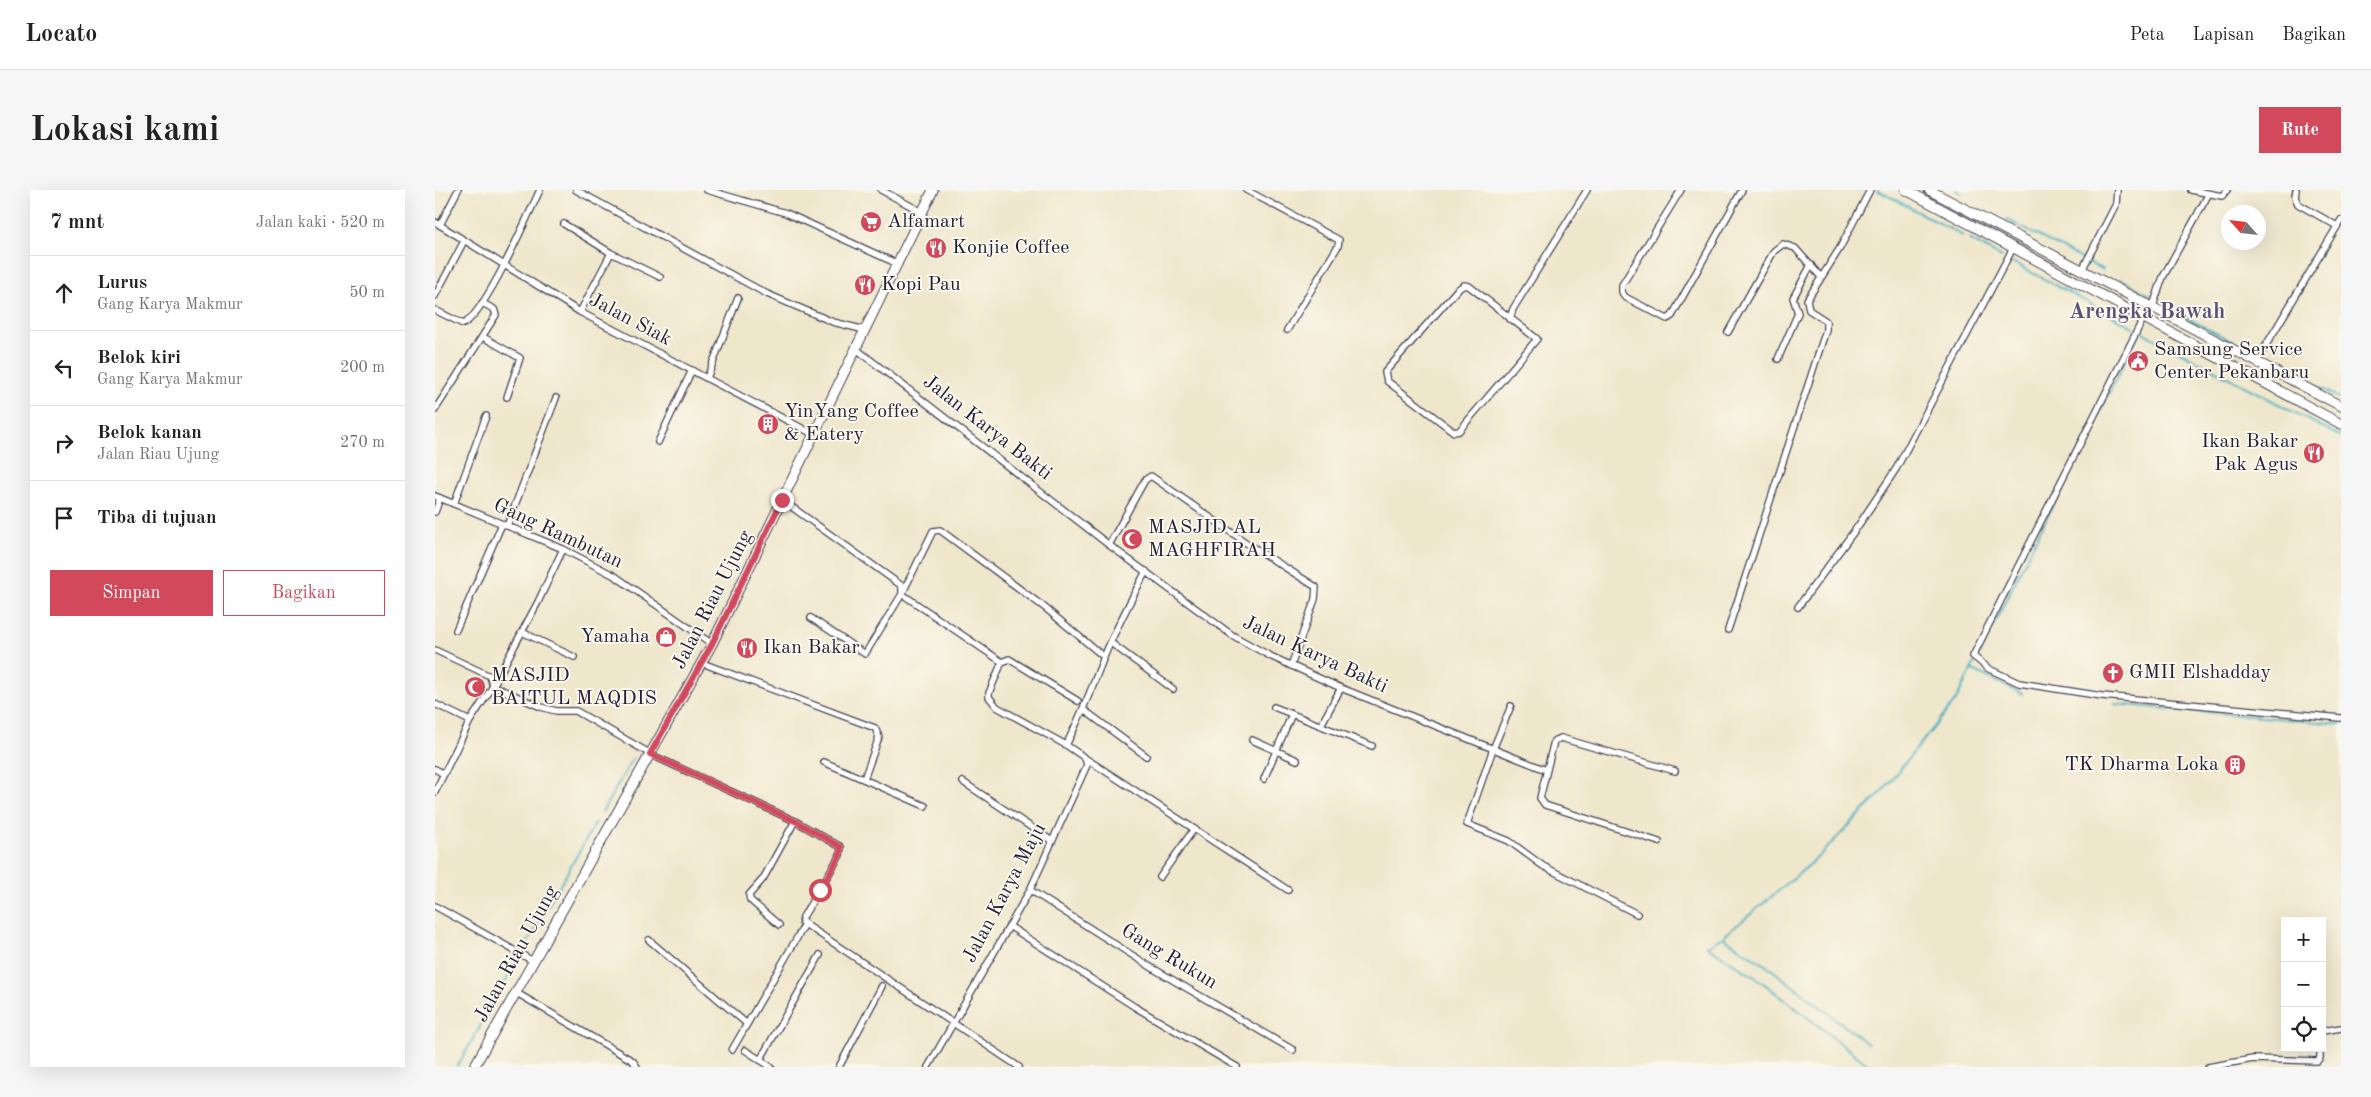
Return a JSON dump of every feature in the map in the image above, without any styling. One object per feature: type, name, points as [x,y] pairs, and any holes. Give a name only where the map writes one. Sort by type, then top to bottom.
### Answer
[{"type":"main road","name":"Jalan Riau Ujung","points":[[474,1067],[531,959],[712,644],[933,190]]},
{"type":"main road","points":[[1905,190],[2341,424]]},
{"type":"main road","points":[[1929,190],[2154,303],[2341,406]]},
{"type":"street","points":[[438,223],[459,190]]},
{"type":"street","points":[[435,310],[463,324],[469,320],[482,303],[541,190]]},
{"type":"street","points":[[576,190],[767,294],[833,322],[865,330]]},
{"type":"street","points":[[707,190],[785,213],[898,264]]},
{"type":"street","points":[[881,190],[922,212]]},
{"type":"street","points":[[1245,190],[1339,240],[1338,246],[1287,330]]},
{"type":"street","points":[[1510,319],[1513,310],[1587,190]]},
{"type":"street","points":[[1681,190],[1622,285],[1622,292],[1625,297],[1667,319],[1672,316],[1742,190]]},
{"type":"street","points":[[1728,630],[1826,330],[1826,321],[1809,310],[1806,303],[1840,248],[1870,190]]},
{"type":"street","points":[[2083,268],[2090,258],[2116,204],[2117,190]]},
{"type":"street","points":[[2191,190],[2208,195],[2222,196],[2227,190]]},
{"type":"street","points":[[2296,190],[2295,197],[2298,204],[2337,226]]},
{"type":"street","points":[[2154,303],[2163,278],[2208,195]]},
{"type":"street","points":[[2258,360],[2341,220]]},
{"type":"street","name":"Jalan Siak","points":[[438,223],[580,312],[815,434]]},
{"type":"street","points":[[565,224],[611,252],[660,277]]},
{"type":"street","points":[[435,296],[464,241]]},
{"type":"street","points":[[1728,332],[1774,251],[1783,244],[1795,248],[1821,277]]},
{"type":"street","points":[[1798,607],[1858,526],[1896,470],[2013,248]]},
{"type":"street","points":[[580,312],[611,252]]},
{"type":"street","points":[[1778,359],[1798,314],[1793,298],[1811,265]]},
{"type":"street","points":[[1469,286],[1510,319],[1534,335],[1537,342],[1459,431],[1449,430],[1387,381],[1385,372],[1461,287],[1469,286]]},
{"type":"street","points":[[707,378],[738,298]]},
{"type":"street","points":[[435,410],[496,315],[494,309],[482,303]]},
{"type":"street","points":[[2143,318],[1973,656],[1989,669],[2019,683],[2102,696],[2341,718]]},
{"type":"street","points":[[483,337],[520,358],[507,397]]},
{"type":"street","name":"Jalan Karya Bakti","points":[[855,348],[1109,546],[1232,635],[1291,666],[1341,688],[1546,770]]},
{"type":"street","points":[[658,442],[692,370]]},
{"type":"street","points":[[457,630],[504,525],[557,398]]},
{"type":"street","points":[[454,504],[486,416]]},
{"type":"street","points":[[1109,546],[1145,480],[1151,476],[1248,544],[1316,587],[1315,598],[1291,666]]},
{"type":"street","points":[[435,512],[438,497]]},
{"type":"street","name":"Gang Rambutan","points":[[438,497],[563,549],[615,576],[712,644]]},
{"type":"street","points":[[782,500],[900,583],[903,594],[1003,661]]},
{"type":"street","points":[[811,618],[865,654],[903,594],[933,531],[939,530],[1007,578],[1104,657]]},
{"type":"street","points":[[435,792],[470,721],[493,686],[522,632],[563,549]]},
{"type":"street","points":[[1067,746],[1084,710],[1104,657],[1146,571]]},
{"type":"street","points":[[522,632],[574,657]]},
{"type":"street","points":[[1111,643],[1173,689]]},
{"type":"street","points":[[435,650],[490,676],[493,686],[541,708],[556,711],[576,711],[650,754],[795,821],[836,844],[841,850],[803,917],[802,922],[1019,1067]]},
{"type":"street","points":[[1078,701],[1009,659],[1003,661],[989,693],[993,703],[1067,746],[1288,890]]},
{"type":"street","points":[[702,663],[875,728],[879,737],[864,779]]},
{"type":"street","points":[[1321,725],[1341,688]]},
{"type":"street","points":[[435,704],[470,721]]},
{"type":"street","points":[[1511,706],[1493,749],[1467,824],[1509,842],[1543,866],[1637,914]]},
{"type":"street","points":[[1274,707],[1372,746]]},
{"type":"street","points":[[1084,710],[1146,756]]},
{"type":"street","points":[[1264,780],[1292,714]]},
{"type":"street","points":[[1659,842],[1545,805],[1541,798],[1546,770],[1555,741],[1561,738],[1675,770]]},
{"type":"street","points":[[1252,740],[1297,760]]},
{"type":"street","name":"Jalan Karya Maju","points":[[928,1067],[1030,890],[1087,765],[1085,758]]},
{"type":"street","points":[[824,762],[925,806]]},
{"type":"street","points":[[435,769],[444,774]]},
{"type":"street","points":[[963,782],[1053,841]]},
{"type":"street","points":[[779,925],[750,900],[749,895],[763,880],[795,821]]},
{"type":"street","points":[[1160,877],[1195,829]]},
{"type":"street","name":"Gang Rukun","points":[[1030,890],[1168,977],[1293,1050]]},
{"type":"street","points":[[435,906],[531,959]]},
{"type":"street","points":[[732,1050],[805,924]]},
{"type":"street","points":[[1009,926],[1135,1007],[1237,1067]]},
{"type":"street","points":[[649,940],[747,1024]]},
{"type":"street","points":[[760,1060],[820,956]]},
{"type":"street","points":[[839,1067],[882,986]]},
{"type":"street","points":[[515,992],[633,1061],[637,1067]]},
{"type":"street","points":[[2326,1030],[2341,1028]]},
{"type":"street","points":[[745,1050],[771,1067]]},
{"type":"street","points":[[2320,1052],[2321,1067]]},
{"type":"street","points":[[2208,1067],[2253,1058],[2317,1061],[2320,1058]]},
{"type":"waterway","points":[[1877,190],[1963,236]]},
{"type":"waterway","points":[[1956,190],[1961,193]]},
{"type":"waterway","points":[[2006,219],[2103,270]]},
{"type":"waterway","points":[[1969,239],[2002,257]]},
{"type":"waterway","points":[[2012,262],[2135,328]]},
{"type":"waterway","points":[[2121,279],[2155,298]]},
{"type":"waterway","points":[[2168,308],[2341,399]]},
{"type":"waterway","points":[[2140,331],[2341,437]]},
{"type":"waterway","points":[[1871,1067],[1762,982],[1707,946],[1723,937],[1814,861],[1879,795],[1956,700],[2140,331]]},
{"type":"waterway","points":[[1971,669],[2022,694]]},
{"type":"waterway","points":[[2114,704],[2341,724]]},
{"type":"waterway","points":[[602,812],[633,758]]},
{"type":"waterway","points":[[457,1067],[596,822]]},
{"type":"waterway","points":[[1723,937],[1771,969],[1868,1044]]},
{"type":"place","name":"Alfamart","points":[[871,222]]},
{"type":"place","name":"Konjie Coffee","points":[[936,248]]},
{"type":"place","name":"Kopi Pau","points":[[865,285]]},
{"type":"place","name":"Samsung Service Center Pekanbaru","points":[[2138,361]]},
{"type":"place","name":"YinYang Coffee & Eatery","points":[[768,424]]},
{"type":"place","name":"Ikan Bakar Pak Agus","points":[[2314,453]]},
{"type":"place","name":"MASJID AL MAGHFIRAH","points":[[1132,539]]},
{"type":"place","name":"Yamaha","points":[[666,637]]},
{"type":"place","name":"Ikan Bakar","points":[[747,648]]},
{"type":"place","name":"GMII Elshadday","points":[[2113,673]]},
{"type":"place","name":"MASJID BAITUL MAQDIS","points":[[475,687]]},
{"type":"place","name":"TK Dharma Loka","points":[[2235,765]]},
{"type":"district","name":"Arengka Bawah","points":[[2147,312]]},
{"type":"route","points":[[782,500],[712,644],[650,754],[795,821],[841,847],[840,855],[820,890]]}]
